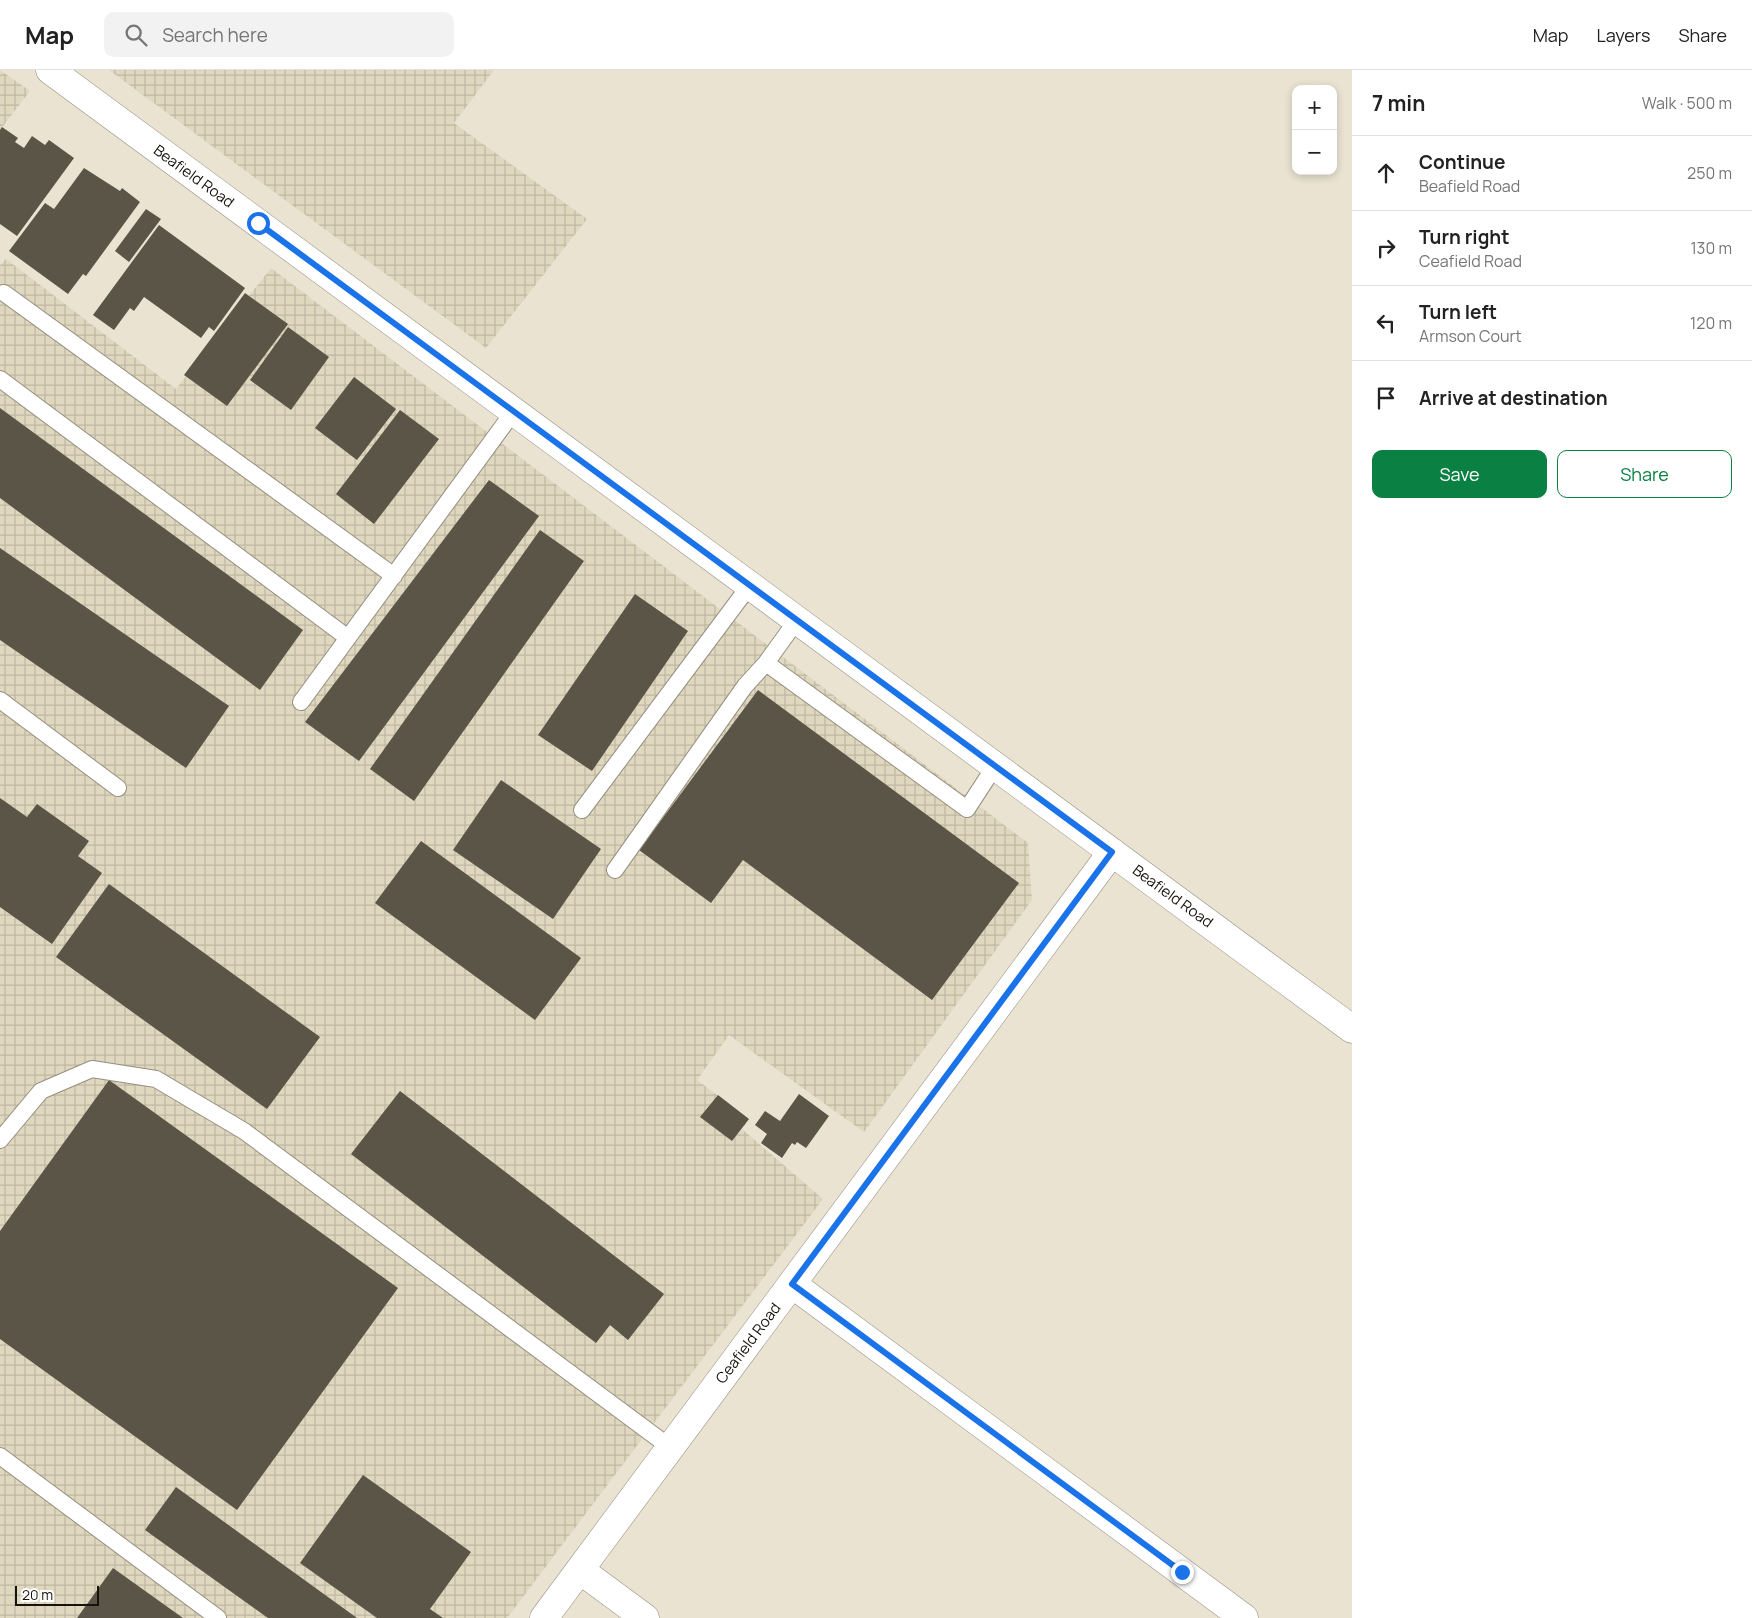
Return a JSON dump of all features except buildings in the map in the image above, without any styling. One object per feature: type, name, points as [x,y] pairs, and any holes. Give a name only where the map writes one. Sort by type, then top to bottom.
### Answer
[{"type":"street","name":"Beafield Road","points":[[50,70],[1352,1029]]},
{"type":"street","name":"Ceafield Road","points":[[544,1618],[1112,852]]},
{"type":"street","points":[[792,1284],[1244,1618]]},
{"type":"street","points":[[580,1570],[645,1618]]},
{"type":"lane","points":[[4,293],[394,576]]},
{"type":"lane","points":[[0,379],[348,638]]},
{"type":"lane","points":[[301,702],[514,411]]},
{"type":"lane","points":[[582,810],[750,585]]},
{"type":"lane","points":[[615,870],[745,686],[766,663],[797,620]]},
{"type":"lane","points":[[766,663],[967,809],[995,766]]},
{"type":"lane","points":[[0,700],[118,788]]},
{"type":"lane","points":[[0,1140],[41,1090],[92,1069],[156,1079],[244,1131],[671,1448]]},
{"type":"lane","points":[[0,1456],[218,1618]]},
{"type":"shaded area","points":[[0,70],[30,91],[0,130]]},
{"type":"shaded area","points":[[109,70],[494,70],[454,123],[587,219],[486,348]]},
{"type":"shaded area","points":[[6,259],[176,389],[271,268],[1028,843],[1032,900],[864,1132],[729,1035],[697,1080],[749,1119],[742,1129],[823,1199],[507,1618],[0,1618],[0,265]]},
{"type":"route","points":[[258,223],[1112,852],[792,1284],[1182,1572]]}]
